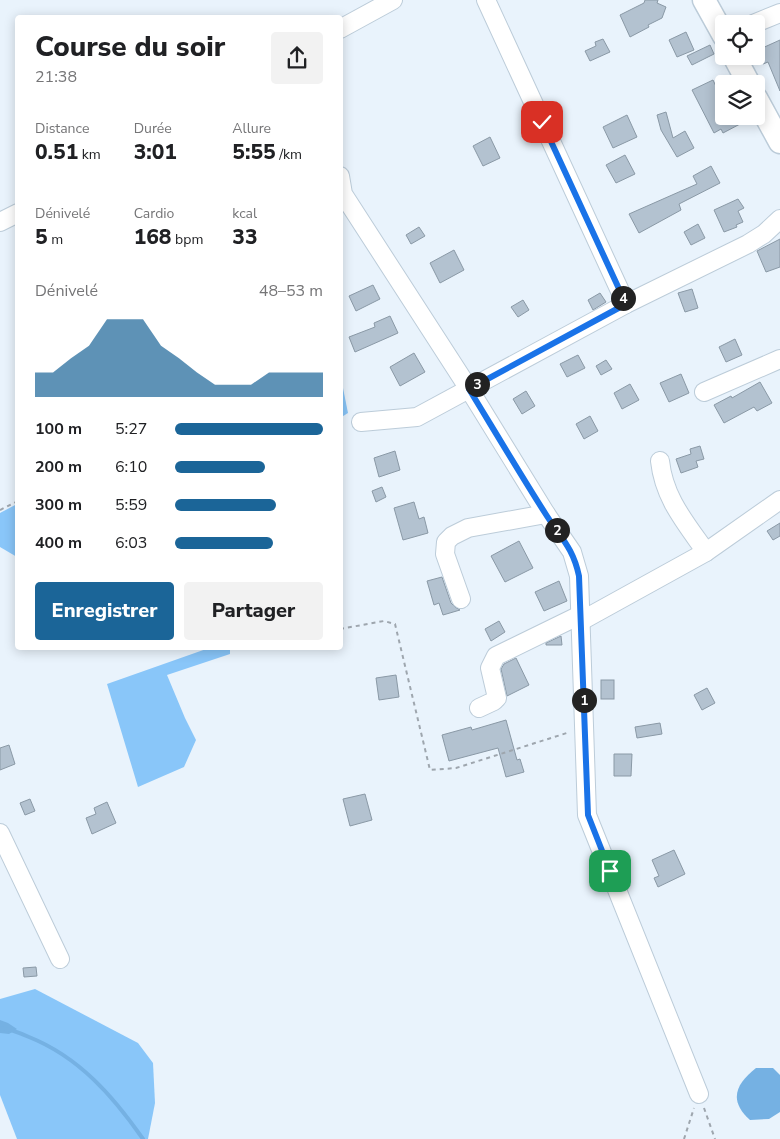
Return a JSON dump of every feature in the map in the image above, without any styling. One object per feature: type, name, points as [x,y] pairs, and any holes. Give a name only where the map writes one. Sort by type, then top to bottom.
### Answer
[{"type":"main road","points":[[704,0],[715,20]]},
{"type":"main road","points":[[765,114],[780,142]]},
{"type":"street","points":[[343,27],[393,0]]},
{"type":"street","points":[[486,0],[626,304]]},
{"type":"street","points":[[765,19],[780,13]]},
{"type":"street","points":[[343,194],[572,552],[579,576],[588,815],[699,1094]]},
{"type":"street","points":[[0,222],[15,214]]},
{"type":"street","points":[[361,422],[417,417],[626,304],[748,244],[764,234],[780,219]]},
{"type":"street","points":[[704,392],[780,359]]},
{"type":"street","points":[[660,461],[662,478],[674,506],[706,552]]},
{"type":"street","points":[[479,708],[497,698],[490,673],[492,661],[496,656],[581,618],[706,552],[780,500]]},
{"type":"street","points":[[461,599],[445,554],[446,542],[452,536],[468,528],[546,514]]},
{"type":"street","points":[[0,833],[60,959]]},
{"type":"path","points":[[0,510],[15,502]]},
{"type":"path","points":[[343,628],[384,621],[395,624],[430,770],[456,768],[584,727]]},
{"type":"path","points":[[684,1139],[699,1094]]},
{"type":"path","points":[[699,1094],[713,1128],[715,1139]]},
{"type":"shaded area","points":[[343,388],[348,413],[343,416]]},
{"type":"shaded area","points":[[15,505],[15,556],[0,547],[0,513]]},
{"type":"shaded area","points":[[203,650],[230,650],[230,654],[167,675],[196,740],[184,767],[138,787],[107,684]]},
{"type":"shaded area","points":[[35,989],[138,1043],[153,1063],[155,1103],[148,1139],[17,1139],[0,1095],[0,999]]},
{"type":"shaded area","points":[[0,1020],[17,1029],[9,1034],[0,1033]]},
{"type":"shaded area","points":[[756,1068],[773,1068],[780,1075],[780,1112],[769,1119],[750,1120],[743,1113],[737,1099],[737,1092],[740,1086]]},
{"type":"building","points":[[645,0],[658,0],[657,3],[666,7],[662,18],[630,37],[620,15],[644,3]]},
{"type":"building","points":[[686,32],[694,50],[677,57],[669,40]]},
{"type":"building","points":[[603,39],[610,52],[590,61],[585,51],[596,46],[595,42]]},
{"type":"building","points":[[780,40],[780,91],[768,62],[765,63],[765,47]]},
{"type":"building","points":[[710,45],[714,54],[692,65],[687,56]]},
{"type":"building","points":[[713,80],[715,84],[715,125],[738,125],[723,133],[721,129],[714,133],[692,90]]},
{"type":"building","points":[[666,112],[673,138],[685,131],[694,148],[677,157],[661,130],[657,115]]},
{"type":"building","points":[[627,115],[637,137],[613,148],[603,127]]},
{"type":"building","points":[[490,137],[500,158],[483,166],[473,146]]},
{"type":"building","points":[[625,155],[635,174],[616,183],[606,165]]},
{"type":"building","points":[[711,166],[720,183],[679,204],[681,210],[639,233],[629,214],[697,184],[693,176]]},
{"type":"building","points":[[738,199],[744,208],[738,211],[743,222],[736,225],[737,227],[724,232],[714,210]]},
{"type":"building","points":[[698,224],[705,238],[691,245],[684,232]]},
{"type":"building","points":[[419,227],[425,236],[411,244],[406,235]]},
{"type":"building","points":[[780,239],[780,267],[766,272],[757,251]]},
{"type":"building","points":[[454,250],[464,270],[440,283],[430,263]]},
{"type":"building","points":[[373,285],[380,299],[356,311],[349,296]]},
{"type":"building","points":[[692,289],[698,308],[685,312],[678,293]]},
{"type":"building","points":[[600,293],[606,302],[593,310],[588,300]]},
{"type":"building","points":[[523,300],[529,310],[518,317],[511,307]]},
{"type":"building","points":[[390,316],[398,333],[355,352],[349,337],[375,327],[374,323]]},
{"type":"building","points":[[735,339],[742,355],[726,362],[719,347]]},
{"type":"building","points":[[414,353],[425,372],[400,386],[390,367]]},
{"type":"building","points":[[578,355],[585,368],[567,377],[560,364]]},
{"type":"building","points":[[606,360],[612,369],[601,375],[596,366]]},
{"type":"building","points":[[681,374],[689,393],[669,402],[660,383]]},
{"type":"building","points":[[760,382],[772,403],[757,411],[754,407],[724,423],[714,405],[731,396],[732,398]]},
{"type":"building","points":[[630,384],[639,400],[622,409],[614,393]]},
{"type":"building","points":[[526,391],[535,406],[522,414],[513,399]]},
{"type":"building","points":[[590,416],[598,431],[584,439],[576,424]]},
{"type":"building","points":[[700,446],[704,459],[696,461],[698,467],[681,473],[676,459],[691,454],[690,449]]},
{"type":"building","points":[[395,451],[400,470],[379,477],[374,458]]},
{"type":"building","points":[[382,487],[386,497],[376,502],[372,491]]},
{"type":"building","points":[[414,502],[419,519],[424,517],[428,533],[403,540],[394,508]]},
{"type":"building","points":[[780,523],[780,536],[773,540],[767,531]]},
{"type":"building","points":[[519,541],[533,568],[505,582],[491,556]]},
{"type":"building","points":[[442,577],[451,603],[460,610],[443,615],[439,603],[434,605],[427,581]]},
{"type":"building","points":[[559,581],[567,601],[544,611],[535,592]]},
{"type":"building","points":[[499,621],[505,632],[491,641],[485,629]]},
{"type":"building","points":[[561,636],[562,645],[546,645],[546,643]]},
{"type":"building","points":[[516,658],[529,685],[507,696],[501,669],[504,664]]},
{"type":"building","points":[[396,675],[399,697],[379,700],[376,678]]},
{"type":"building","points":[[601,680],[614,680],[614,699],[601,699]]},
{"type":"building","points":[[707,688],[715,703],[702,710],[694,695]]},
{"type":"building","points":[[506,720],[517,760],[520,759],[524,772],[506,777],[498,748],[449,761],[442,735],[471,727],[472,730]]},
{"type":"building","points":[[660,723],[662,734],[637,738],[635,727]]},
{"type":"building","points":[[9,745],[15,764],[0,770],[0,748]]},
{"type":"building","points":[[614,754],[632,754],[631,776],[614,776]]},
{"type":"building","points":[[365,794],[372,820],[350,826],[343,799]]},
{"type":"building","points":[[30,799],[35,811],[25,815],[20,803]]},
{"type":"building","points":[[107,802],[116,823],[92,834],[86,818],[96,814],[94,808]]},
{"type":"building","points":[[674,850],[685,874],[658,887],[654,878],[659,876],[652,860]]},
{"type":"building","points":[[36,967],[37,976],[24,977],[23,968]]},
{"type":"waterway","points":[[0,1028],[19,1033],[47,1045],[64,1055],[94,1079],[120,1108],[143,1139]]},
{"type":"route","points":[[542,122],[626,304],[469,389],[546,514],[572,552],[576,563],[579,576],[588,815],[610,871]]}]
